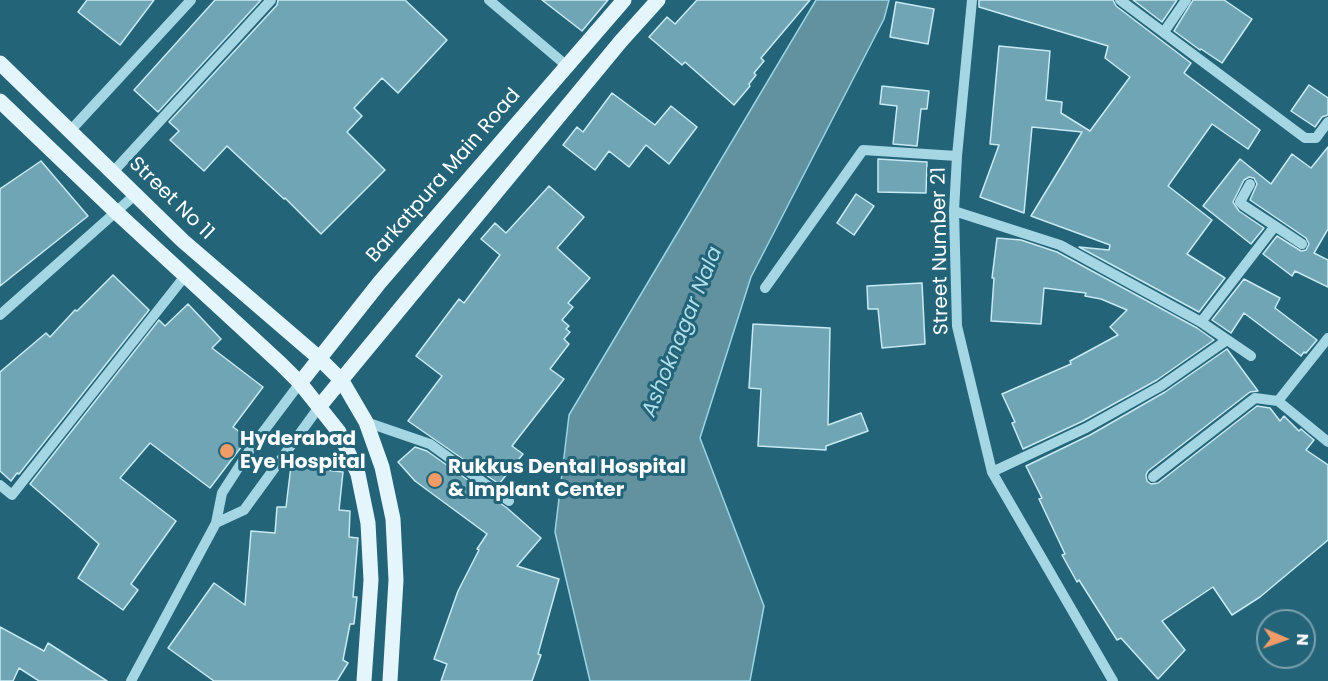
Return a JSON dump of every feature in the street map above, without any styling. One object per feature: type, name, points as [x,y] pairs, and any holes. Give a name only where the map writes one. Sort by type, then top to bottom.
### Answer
[{"type":"main road","name":"Barkatpura Main Road","points":[[300,383],[388,273],[624,0]]},
{"type":"main road","points":[[319,407],[621,41],[658,0]]},
{"type":"main road","name":"Street No 11","points":[[0,63],[183,241],[342,381],[366,422],[382,467],[393,519],[396,580],[390,681]]},
{"type":"main road","points":[[0,101],[300,383],[339,432],[358,474],[368,523],[371,580],[364,681]]},
{"type":"street","points":[[70,131],[191,0]]},
{"type":"street","points":[[113,172],[271,0]]},
{"type":"street","points":[[489,0],[567,66]]},
{"type":"street","name":"Street Number 21","points":[[972,0],[954,212],[957,326],[992,472],[1113,681]]},
{"type":"street","points":[[1120,0],[1305,138],[1316,138],[1328,122]]},
{"type":"street","points":[[1164,32],[1186,0]]},
{"type":"street","points":[[765,288],[863,150],[957,156]]},
{"type":"street","points":[[1250,184],[1240,202],[1242,205],[1302,243]]},
{"type":"street","points":[[0,315],[136,194]]},
{"type":"street","points":[[954,212],[1060,245],[1201,322],[1251,356]]},
{"type":"street","points":[[1201,322],[1275,226]]},
{"type":"street","points":[[0,484],[12,495],[185,276]]},
{"type":"street","points":[[1278,401],[1328,338]]},
{"type":"street","points":[[992,472],[1105,418],[1161,386],[1227,340]]},
{"type":"street","points":[[131,681],[216,523],[222,493],[236,469],[300,383]]},
{"type":"street","points":[[1153,477],[1255,398],[1278,401],[1328,442]]},
{"type":"street","points":[[216,523],[243,510],[319,407]]},
{"type":"street","points":[[366,422],[430,444],[509,501]]},
{"type":"water","name":"Ashoknagar Nala","points":[[816,0],[889,0],[884,19],[751,277],[700,438],[764,606],[750,681],[590,681],[555,532],[569,415]]},
{"type":"building","points":[[87,0],[154,0],[120,45],[78,12]]},
{"type":"building","points":[[215,0],[261,0],[158,112],[134,90]]},
{"type":"building","points":[[278,0],[405,0],[447,40],[398,93],[382,78],[354,108],[362,116],[347,132],[385,170],[321,234],[227,146],[204,171],[170,140],[179,131],[169,122],[277,5]]},
{"type":"building","points":[[542,0],[608,0],[582,31]]},
{"type":"building","points":[[697,0],[810,0],[761,58],[764,61],[754,73],[756,75],[749,84],[750,86],[734,105],[685,62],[682,65],[649,37],[667,17],[675,24]]},
{"type":"building","points":[[979,0],[1113,0],[1116,6],[1191,63],[1184,73],[1260,130],[1248,149],[1212,124],[1168,186],[1212,220],[1187,254],[1225,278],[1199,312],[1079,247],[1109,250],[1110,245],[1031,216],[1082,132],[1032,127],[1024,213],[980,197],[999,145],[990,144],[999,46],[1050,51],[1046,100],[1062,102],[1061,113],[1090,131],[1130,77],[1105,58],[1108,46],[979,7]]},
{"type":"building","points":[[1133,0],[1177,0],[1162,22]]},
{"type":"building","points":[[1193,0],[1224,0],[1252,19],[1222,63],[1174,31]]},
{"type":"building","points":[[896,2],[934,9],[928,44],[890,37]]},
{"type":"building","points":[[1309,85],[1328,98],[1328,115],[1322,117],[1315,127],[1291,111]]},
{"type":"building","points":[[882,86],[929,91],[927,109],[921,109],[917,146],[893,144],[897,106],[880,104]]},
{"type":"building","points":[[612,93],[655,125],[671,106],[697,127],[669,164],[646,145],[629,167],[609,151],[595,170],[563,145],[577,127],[583,132]]},
{"type":"building","points":[[1328,147],[1328,229],[1314,253],[1328,260],[1328,287],[1295,271],[1292,276],[1263,254],[1277,236],[1301,251],[1306,250],[1309,244],[1306,238],[1250,200],[1257,184],[1254,178],[1249,177],[1244,180],[1233,202],[1239,211],[1264,228],[1251,244],[1203,206],[1240,159],[1271,184],[1292,154],[1311,168]]},
{"type":"building","points":[[878,159],[927,162],[926,193],[878,192]]},
{"type":"building","points":[[41,161],[88,216],[0,286],[0,189]]},
{"type":"building","points":[[549,186],[584,217],[557,248],[590,278],[568,303],[573,307],[562,320],[569,326],[566,329],[570,332],[564,339],[569,344],[550,369],[564,379],[512,446],[523,454],[499,484],[408,421],[442,376],[416,356],[459,299],[464,303],[500,255],[481,239],[495,223],[506,233]]},
{"type":"building","points":[[856,194],[874,206],[854,235],[837,223]]},
{"type":"building","points":[[997,238],[1021,240],[1057,252],[1197,328],[1214,340],[1157,380],[1083,421],[1023,449],[1012,423],[1015,422],[1002,394],[1071,364],[1070,361],[1118,335],[1110,327],[1127,310],[1101,299],[1085,296],[1086,293],[1044,288],[1041,324],[991,321],[994,278],[992,278]]},
{"type":"building","points":[[113,275],[149,310],[19,474],[17,473],[11,481],[0,471],[0,372],[46,333],[50,337]]},
{"type":"building","points":[[1244,279],[1280,298],[1275,308],[1317,340],[1306,353],[1304,352],[1301,356],[1244,313],[1231,333],[1212,320]]},
{"type":"building","points":[[922,283],[925,344],[882,348],[878,309],[868,309],[867,286]]},
{"type":"building","points":[[188,304],[221,339],[212,348],[263,387],[233,427],[248,438],[210,488],[150,443],[120,478],[176,521],[131,584],[138,590],[123,610],[78,578],[99,544],[30,484],[159,320],[165,326]]},
{"type":"building","points":[[753,324],[830,328],[828,425],[861,413],[868,431],[826,446],[826,450],[758,446],[761,389],[749,388]]},
{"type":"building","points":[[1227,349],[1258,391],[1250,392],[1148,471],[1147,481],[1151,484],[1158,483],[1257,406],[1270,408],[1280,421],[1284,416],[1299,431],[1301,429],[1314,440],[1306,450],[1328,465],[1328,540],[1260,597],[1232,615],[1213,587],[1162,621],[1185,650],[1158,679],[1121,638],[1117,640],[1079,580],[1077,582],[1062,555],[1065,554],[1026,466],[1090,435],[1165,392]]},
{"type":"building","points":[[415,447],[427,451],[507,508],[541,538],[517,566],[559,579],[538,654],[541,655],[532,681],[441,681],[447,664],[434,659],[458,591],[479,550],[477,549],[487,534],[415,481],[398,462]]},
{"type":"building","points":[[291,466],[343,472],[339,510],[350,511],[349,537],[358,538],[353,597],[357,597],[354,624],[350,624],[343,660],[348,663],[337,681],[214,681],[168,648],[214,583],[245,605],[251,531],[275,533],[277,507],[286,507]]},
{"type":"building","points":[[0,627],[44,651],[48,643],[107,681],[39,681],[19,668],[13,681],[0,681]]},
{"type":"place","name":"Hyderabad Eye Hospital","points":[[227,451]]},
{"type":"place","name":"Rukkus Dental Hospital & Implant Center","points":[[435,480]]}]
